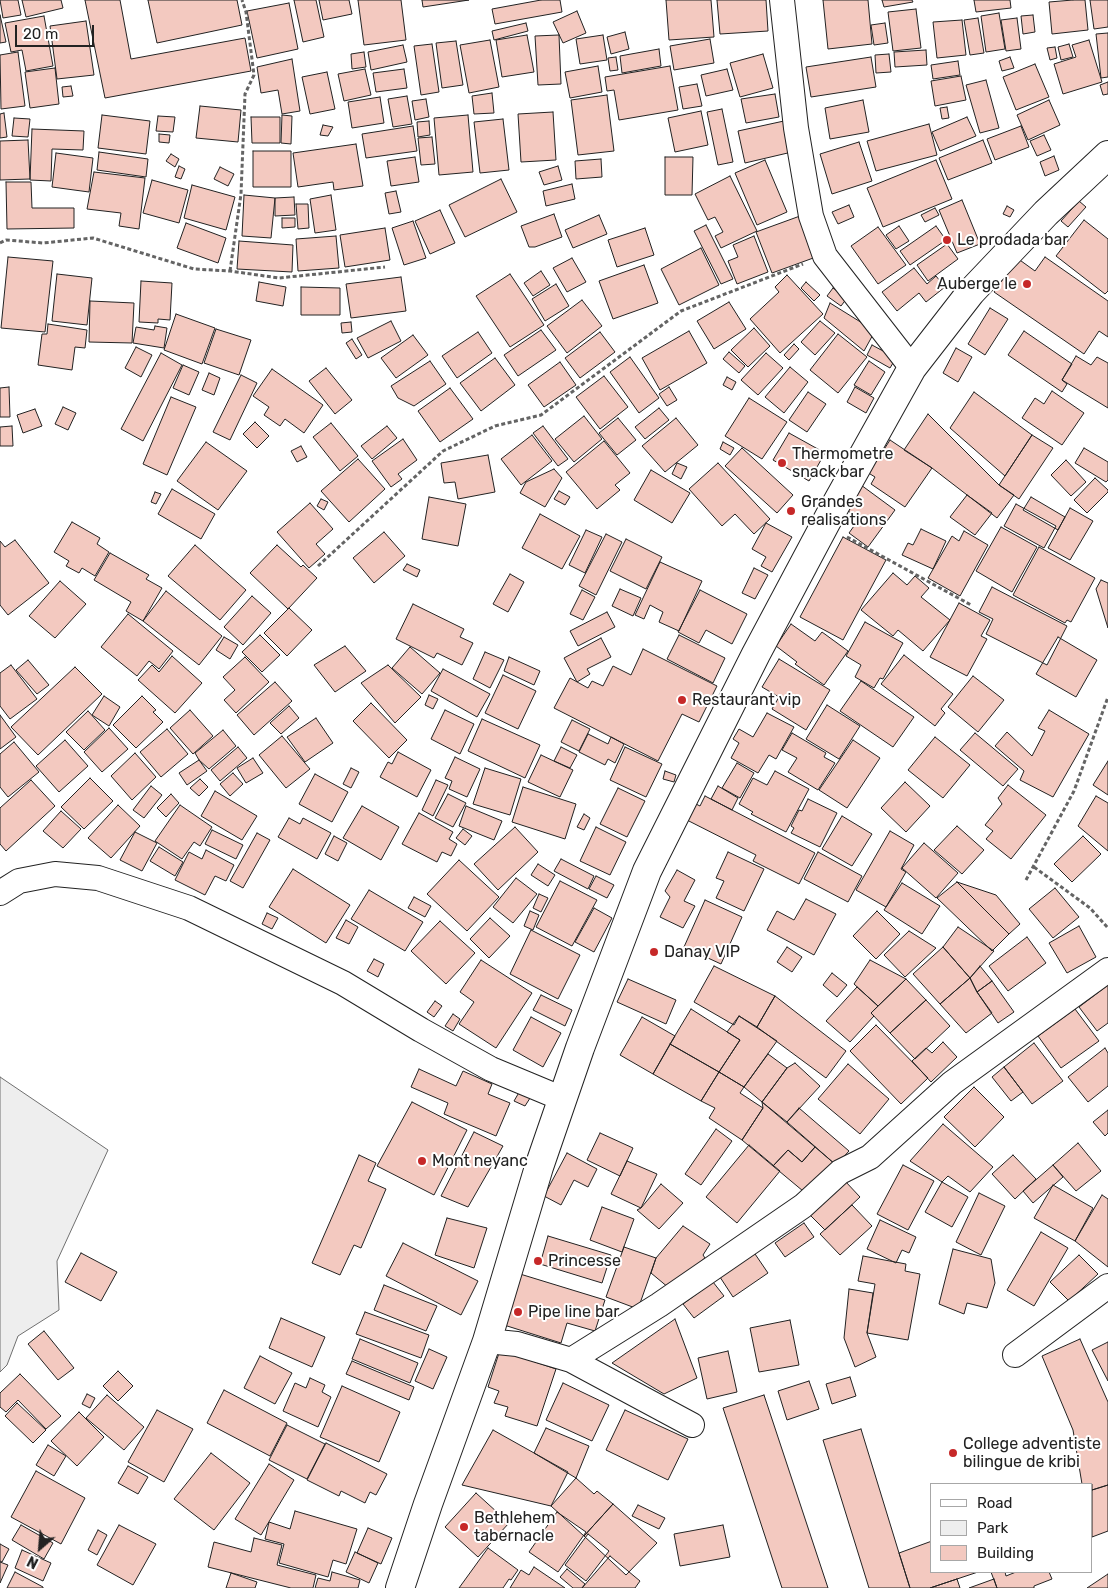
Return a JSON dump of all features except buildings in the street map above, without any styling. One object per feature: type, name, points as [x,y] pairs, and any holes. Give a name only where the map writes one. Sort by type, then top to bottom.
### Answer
[{"type":"street","points":[[782,0],[796,128],[811,216],[825,256],[912,368]]},
{"type":"street","points":[[400,1588],[487,1341],[539,1167],[580,1048],[647,871],[756,654],[825,524],[912,368],[971,292],[1046,213],[1108,155]]},
{"type":"street","points":[[0,893],[19,881],[55,874],[98,878],[189,908],[343,983],[491,1069],[563,1099]]},
{"type":"street","points":[[571,1360],[659,1305],[803,1206],[840,1172],[870,1157],[952,1083],[1108,970]]},
{"type":"street","points":[[1015,1355],[1108,1286]]},
{"type":"street","points":[[487,1341],[516,1344],[571,1360],[692,1425]]},
{"type":"path","points":[[230,271],[243,175],[246,94],[254,75],[246,12],[242,0]]},
{"type":"path","points":[[0,243],[6,240],[43,244],[93,238],[194,270],[230,271],[279,278],[385,267]]},
{"type":"path","points":[[318,566],[443,451],[495,426],[542,415],[681,311],[825,256]]},
{"type":"path","points":[[825,524],[971,605]]},
{"type":"path","points":[[1026,880],[1074,791],[1108,697]]},
{"type":"path","points":[[1034,867],[1090,908],[1108,928]]},
{"type":"green space","points":[[0,1077],[108,1150],[57,1261],[59,1310],[18,1336],[7,1365],[0,1372]]},
{"type":"place","name":"Le prodada bar","points":[[947,240]]},
{"type":"place","name":"Auberge le","points":[[1027,284]]},
{"type":"place","name":"Thermometre snack bar","points":[[782,463]]},
{"type":"place","name":"Grandes realisations","points":[[791,511]]},
{"type":"place","name":"Restaurant vip","points":[[682,700]]},
{"type":"place","name":"Danay VIP","points":[[654,952]]},
{"type":"place","name":"Mont neyanc","points":[[422,1161]]},
{"type":"place","name":"Princesse","points":[[538,1261]]},
{"type":"place","name":"Pipe line bar","points":[[518,1312]]},
{"type":"place","name":"College adventiste bilingue de kribi","points":[[953,1453]]},
{"type":"place","name":"Bethlehem tabernacle","points":[[464,1527]]}]
